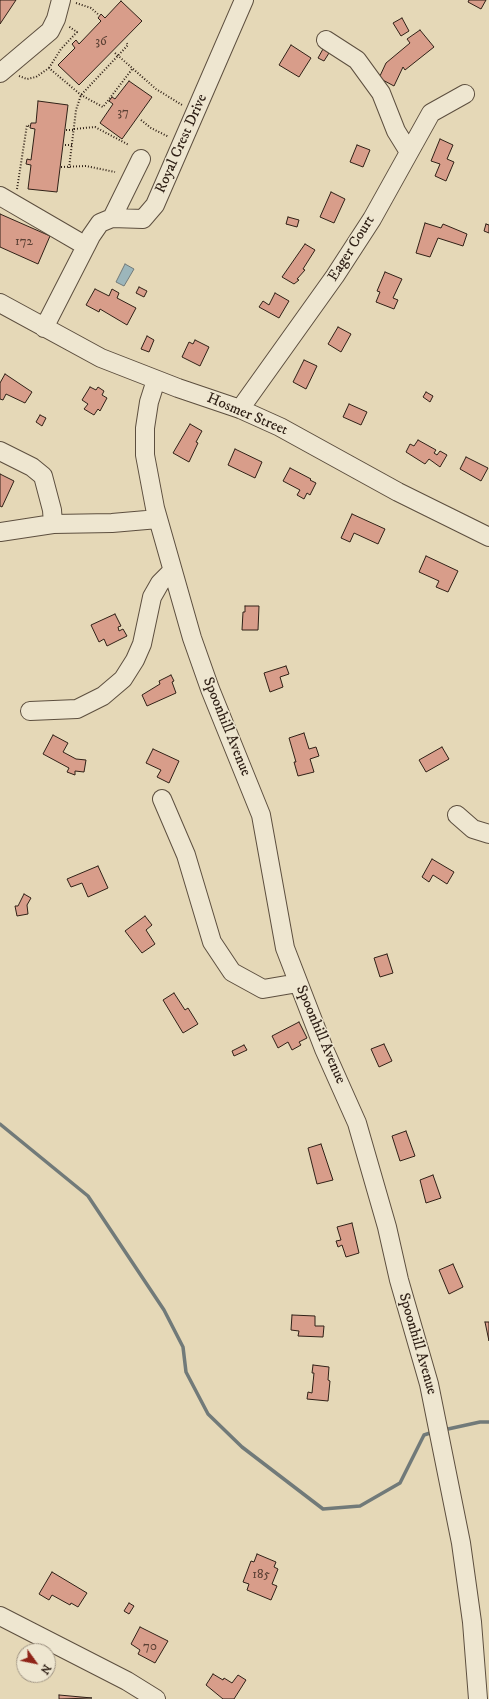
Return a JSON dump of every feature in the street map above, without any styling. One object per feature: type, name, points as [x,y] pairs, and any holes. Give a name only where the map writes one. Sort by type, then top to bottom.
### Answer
[{"type":"street","name":"Royal Crest Drive","points":[[112,218],[143,220],[155,205],[184,143],[244,0]]},
{"type":"street","points":[[3,69],[50,31],[68,1]]},
{"type":"street","points":[[326,40],[356,60],[381,93],[396,131],[409,152]]},
{"type":"street","name":"Eager Court","points":[[240,409],[335,276],[372,219],[431,113],[465,94]]},
{"type":"street","points":[[44,328],[86,246],[100,223],[112,218],[141,159]]},
{"type":"street","points":[[0,196],[86,246]]},
{"type":"street","name":"Hosmer Street","points":[[0,303],[101,358],[156,380],[240,409],[280,427],[386,486],[489,536]]},
{"type":"street","name":"Spoonhill Avenue","points":[[156,380],[149,402],[145,428],[145,455],[158,519],[172,571],[205,677],[261,815],[285,948],[324,1049],[347,1098],[365,1149],[387,1227],[399,1280],[425,1370],[440,1436],[466,1569],[474,1636],[478,1699]]},
{"type":"street","points":[[0,451],[32,467],[43,476],[52,510],[53,524]]},
{"type":"street","points":[[0,532],[53,524],[112,523],[158,519]]},
{"type":"street","points":[[30,711],[78,709],[104,696],[123,679],[135,660],[142,644],[152,597],[160,583],[172,571]]},
{"type":"street","points":[[162,799],[186,855],[212,942],[232,972],[263,989],[298,983]]},
{"type":"street","points":[[457,815],[474,829],[489,834]]},
{"type":"street","points":[[0,1616],[127,1681],[156,1699]]},
{"type":"path","points":[[68,1],[91,8],[99,15]]},
{"type":"path","points":[[3,69],[28,79],[36,77],[49,68],[61,49],[77,32],[71,27]]},
{"type":"path","points":[[69,168],[76,110],[81,94],[128,45],[126,42]]},
{"type":"path","points":[[115,53],[156,89],[196,112]]},
{"type":"path","points":[[49,68],[81,94],[103,107],[133,68]]},
{"type":"path","points":[[141,120],[158,132],[184,143]]},
{"type":"path","points":[[17,189],[27,125],[29,126]]},
{"type":"path","points":[[66,130],[95,127],[129,145]]},
{"type":"path","points":[[65,145],[72,145]]},
{"type":"path","points":[[61,167],[69,168],[86,166],[115,172]]},
{"type":"water","points":[[125,264],[134,269],[124,286],[116,282]]},
{"type":"building","points":[[0,0],[16,0],[0,24]]},
{"type":"building","points":[[469,0],[486,0],[481,9],[468,2]]},
{"type":"building","points":[[121,1],[142,21],[79,85],[58,65],[75,48],[72,44],[76,40],[79,44],[101,21],[98,18],[101,14],[105,18]]},
{"type":"building","points":[[402,18],[409,31],[401,36],[393,23]]},
{"type":"building","points":[[420,30],[434,47],[405,70],[403,67],[394,86],[379,78],[386,63],[410,43],[407,39]]},
{"type":"building","points":[[291,45],[311,58],[299,77],[279,65]]},
{"type":"building","points":[[323,49],[329,53],[324,61],[318,58]]},
{"type":"building","points":[[129,81],[152,97],[122,139],[100,123],[113,104],[109,101],[112,97],[115,99]]},
{"type":"building","points":[[38,101],[68,105],[57,192],[28,189],[31,165],[26,164],[27,159],[31,160],[35,129],[30,128],[31,123],[36,123]]},
{"type":"building","points":[[440,139],[453,145],[447,159],[454,162],[446,181],[435,176],[440,164],[431,161]]},
{"type":"building","points":[[357,145],[370,150],[363,167],[350,162]]},
{"type":"building","points":[[331,192],[345,199],[334,223],[320,217]]},
{"type":"building","points":[[0,214],[50,236],[38,264],[0,247]]},
{"type":"building","points":[[288,217],[299,220],[297,227],[286,224]]},
{"type":"building","points":[[425,223],[441,228],[443,224],[467,234],[463,246],[438,238],[430,257],[416,253]]},
{"type":"building","points":[[486,224],[489,225],[489,233],[484,231]]},
{"type":"building","points":[[305,244],[315,250],[303,269],[305,270],[297,279],[299,280],[294,284],[282,277]]},
{"type":"building","points":[[385,272],[402,279],[393,298],[398,300],[394,309],[376,302],[380,292],[377,291]]},
{"type":"building","points":[[139,287],[147,291],[144,297],[136,293]]},
{"type":"building","points":[[95,289],[109,296],[112,289],[119,293],[117,298],[136,308],[127,325],[100,309],[99,312],[86,305]]},
{"type":"building","points":[[275,293],[289,301],[279,318],[259,307],[263,301],[269,305]]},
{"type":"building","points":[[338,327],[351,334],[341,352],[328,344]]},
{"type":"building","points":[[147,336],[154,340],[149,352],[141,349]]},
{"type":"building","points":[[195,340],[209,347],[200,366],[182,357],[189,342],[193,344]]},
{"type":"building","points":[[304,360],[317,366],[306,389],[293,382]]},
{"type":"building","points":[[5,374],[32,392],[25,403],[6,394],[3,400],[0,399],[0,383]]},
{"type":"building","points":[[90,387],[96,390],[98,387],[104,391],[102,395],[107,398],[100,411],[98,409],[94,415],[84,409],[88,404],[82,400]]},
{"type":"building","points":[[426,392],[433,396],[430,402],[423,397]]},
{"type":"building","points":[[349,404],[367,412],[361,425],[343,417]]},
{"type":"building","points":[[40,415],[46,418],[42,426],[36,422]]},
{"type":"building","points":[[190,424],[202,431],[196,442],[198,443],[189,462],[173,453]]},
{"type":"building","points":[[418,440],[436,450],[434,453],[437,455],[440,451],[447,455],[440,467],[429,459],[425,464],[406,452],[410,444],[414,446]]},
{"type":"building","points":[[235,449],[262,462],[255,478],[228,465]]},
{"type":"building","points":[[466,457],[488,468],[481,481],[460,469]]},
{"type":"building","points":[[290,468],[316,483],[310,495],[307,493],[304,499],[297,495],[300,490],[283,481]]},
{"type":"building","points":[[0,474],[14,481],[2,507],[0,506]]},
{"type":"building","points":[[352,514],[385,529],[378,544],[354,533],[350,542],[341,538]]},
{"type":"building","points":[[426,556],[458,571],[448,592],[436,587],[439,581],[419,572]]},
{"type":"building","points":[[245,606],[259,606],[258,630],[242,630],[243,612],[245,612]]},
{"type":"building","points":[[115,614],[121,626],[118,627],[119,631],[123,629],[127,636],[107,646],[104,639],[99,642],[91,625]]},
{"type":"building","points":[[286,666],[289,674],[280,677],[283,687],[270,692],[264,673]]},
{"type":"building","points":[[171,675],[174,681],[172,682],[176,693],[147,706],[142,695],[160,684],[159,681]]},
{"type":"building","points":[[304,733],[309,749],[316,747],[319,756],[310,759],[314,772],[298,776],[294,762],[296,762],[289,738]]},
{"type":"building","points":[[53,735],[68,743],[63,752],[76,759],[86,760],[84,772],[75,771],[75,775],[67,772],[69,768],[43,754]]},
{"type":"building","points":[[442,747],[449,759],[426,772],[419,760]]},
{"type":"building","points":[[153,749],[179,761],[169,783],[157,777],[161,770],[146,763]]},
{"type":"building","points":[[432,859],[454,872],[447,884],[433,875],[429,882],[422,877]]},
{"type":"building","points":[[98,866],[108,888],[88,897],[82,883],[71,887],[67,879]]},
{"type":"building","points":[[24,894],[31,898],[27,905],[28,914],[17,916],[15,906],[18,906]]},
{"type":"building","points":[[145,916],[152,925],[146,930],[155,944],[142,953],[125,931]]},
{"type":"building","points":[[387,954],[393,973],[380,977],[374,958]]},
{"type":"building","points":[[174,993],[185,1010],[188,1008],[198,1024],[183,1033],[163,1000]]},
{"type":"building","points":[[299,1022],[307,1038],[299,1042],[301,1045],[292,1050],[288,1042],[278,1048],[272,1036]]},
{"type":"building","points":[[384,1044],[392,1061],[379,1067],[371,1049]]},
{"type":"building","points":[[244,1045],[247,1050],[234,1056],[232,1051]]},
{"type":"building","points":[[406,1131],[415,1156],[400,1161],[392,1136]]},
{"type":"building","points":[[321,1144],[333,1180],[317,1184],[308,1148]]},
{"type":"building","points":[[433,1175],[441,1198],[426,1203],[420,1180]]},
{"type":"building","points":[[352,1223],[359,1253],[346,1257],[342,1245],[338,1247],[336,1241],[341,1240],[337,1227]]},
{"type":"building","points":[[453,1264],[463,1287],[449,1294],[439,1270]]},
{"type":"building","points":[[292,1315],[315,1316],[315,1326],[324,1326],[323,1337],[298,1336],[299,1331],[291,1330]]},
{"type":"building","points":[[485,1322],[489,1322],[489,1341]]},
{"type":"building","points":[[313,1365],[329,1367],[328,1380],[330,1381],[328,1401],[307,1399],[308,1392],[312,1393],[314,1373],[312,1373]]},
{"type":"building","points":[[257,1554],[276,1562],[274,1567],[278,1569],[272,1584],[277,1586],[271,1600],[247,1590],[249,1584],[243,1582],[251,1561],[254,1562]]},
{"type":"building","points":[[52,1572],[87,1593],[78,1607],[71,1603],[70,1605],[52,1595],[49,1600],[39,1594]]},
{"type":"building","points":[[129,1603],[134,1606],[129,1614],[124,1611]]},
{"type":"building","points":[[140,1627],[168,1641],[155,1663],[138,1654],[140,1650],[131,1644]]},
{"type":"building","points":[[213,1674],[232,1683],[238,1675],[246,1680],[234,1699],[223,1699],[206,1685]]},
{"type":"building","points":[[59,1695],[92,1698],[59,1699]]},
{"type":"waterway","points":[[0,1124],[88,1196],[164,1310],[183,1347],[186,1372],[208,1414],[242,1447],[323,1509],[360,1506],[400,1483],[424,1435],[430,1433]]},
{"type":"waterway","points":[[448,1429],[480,1422],[489,1422]]}]
